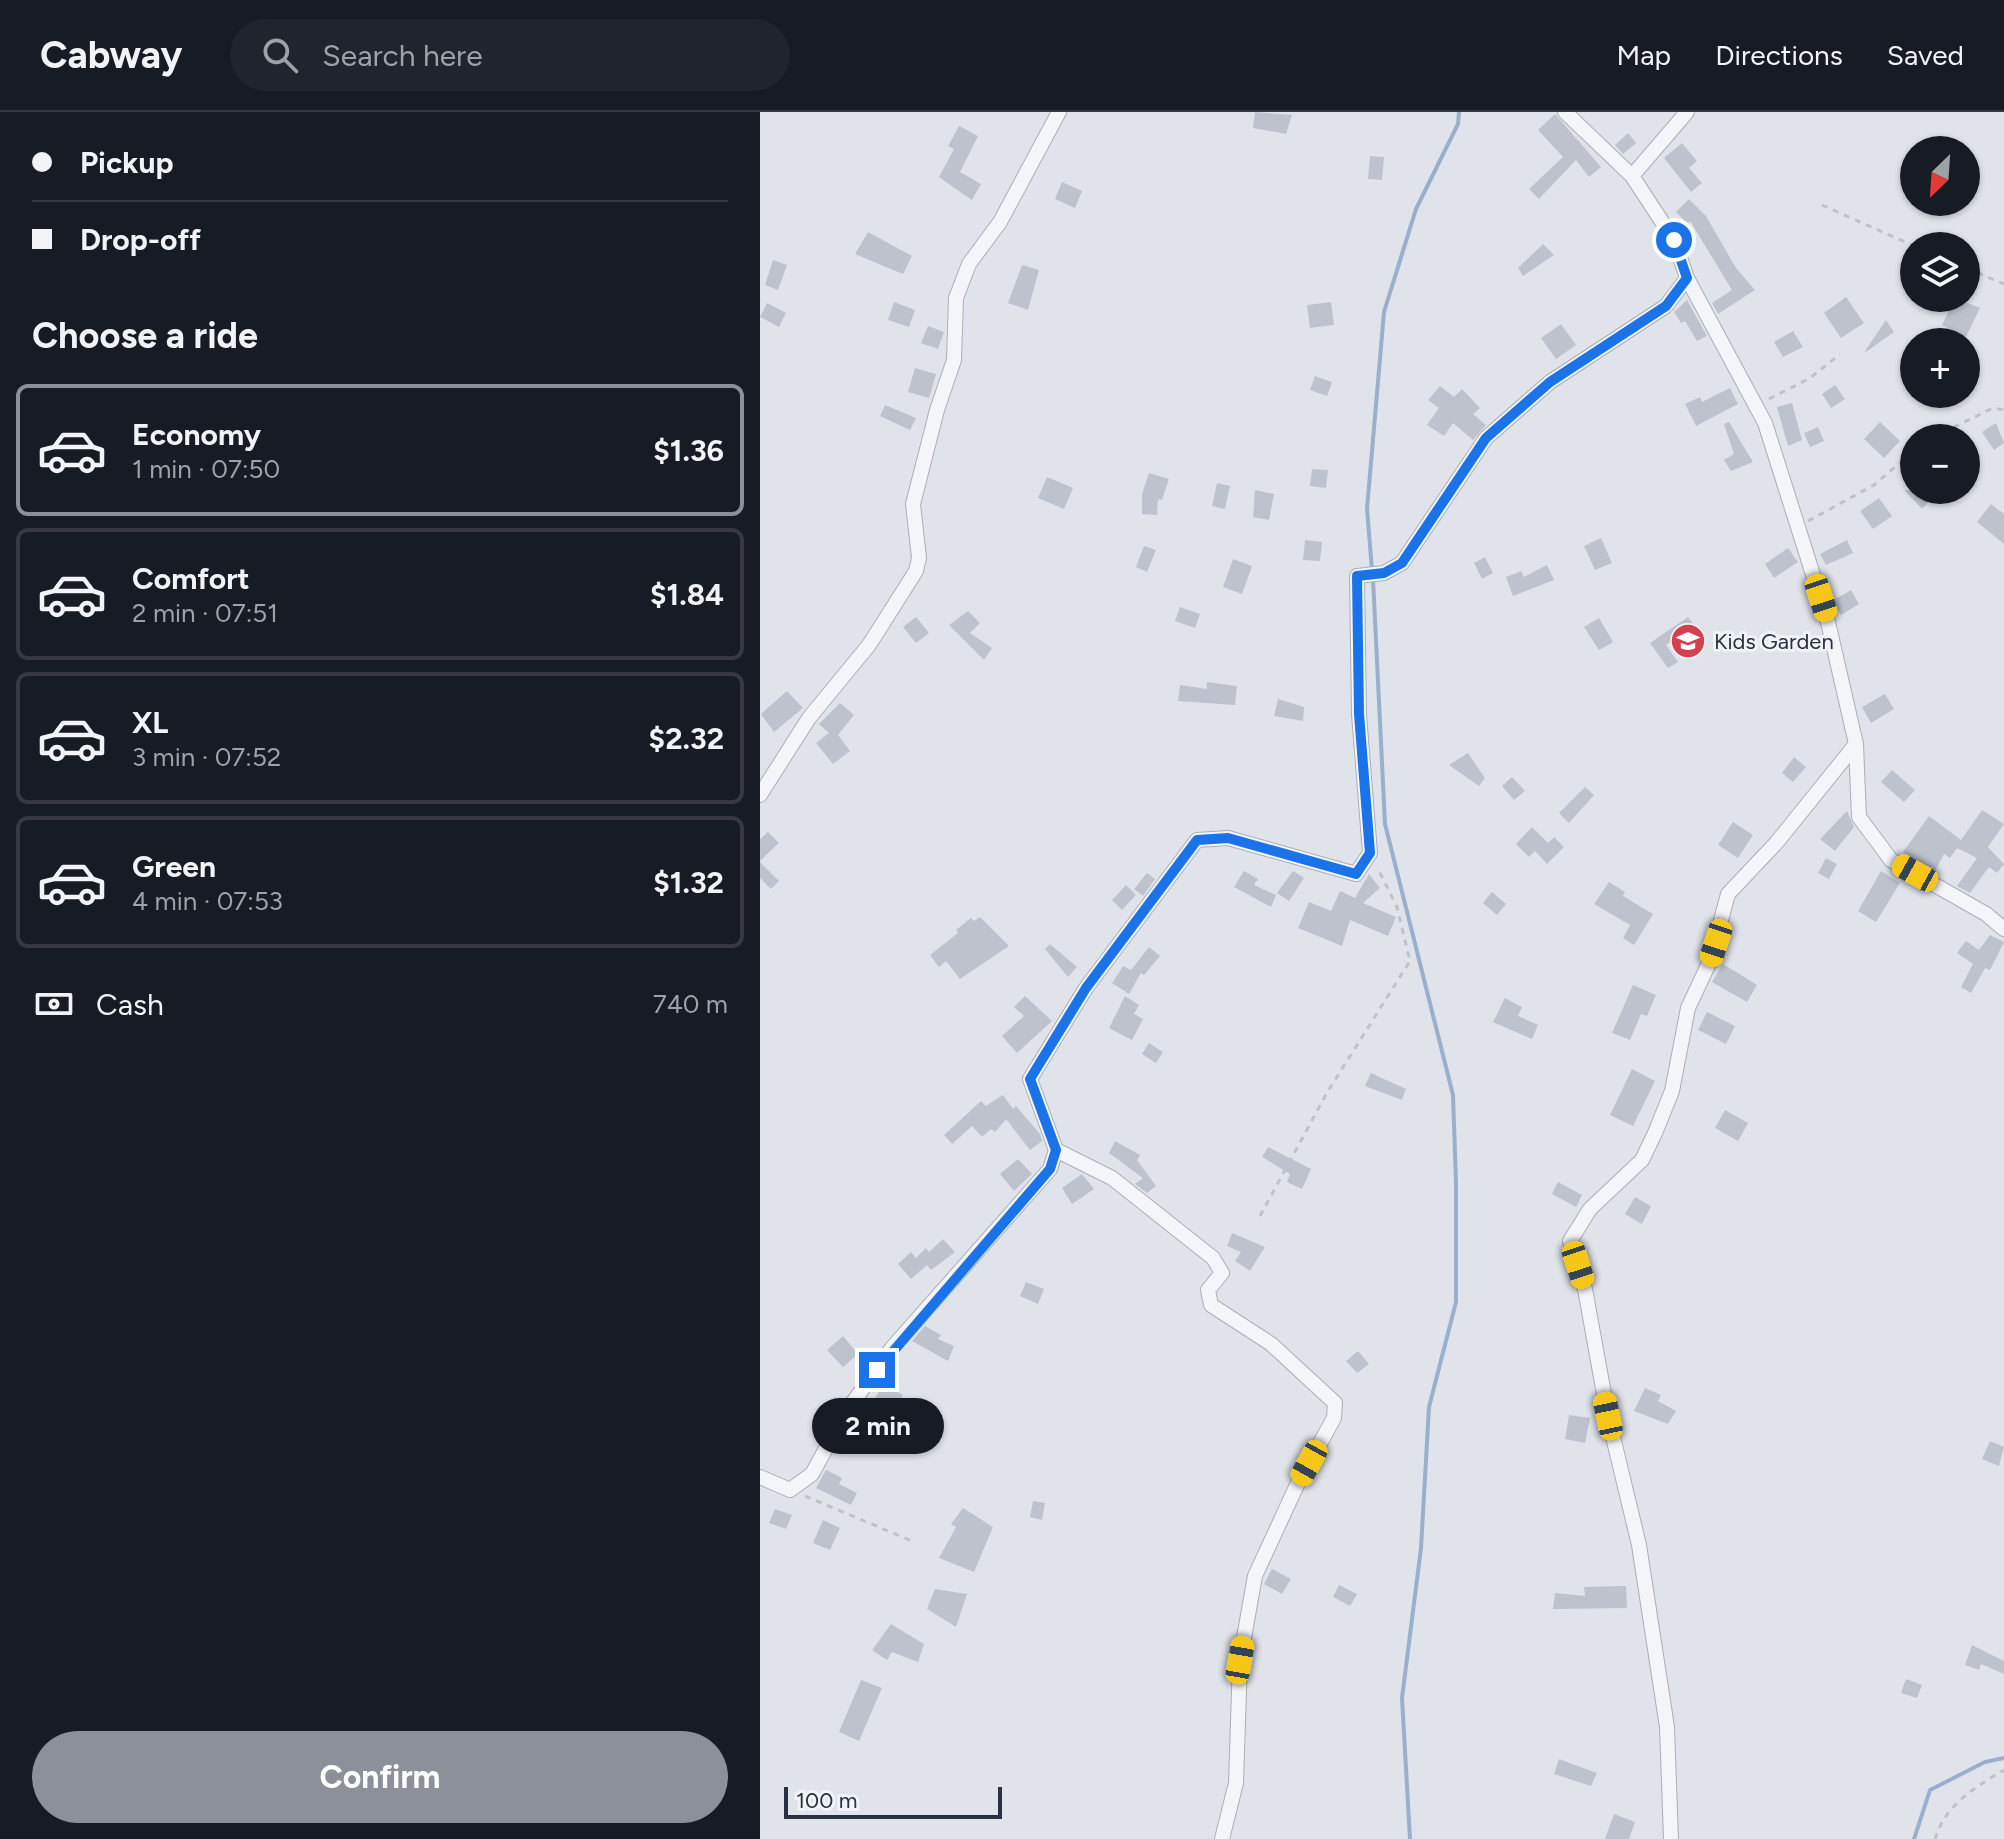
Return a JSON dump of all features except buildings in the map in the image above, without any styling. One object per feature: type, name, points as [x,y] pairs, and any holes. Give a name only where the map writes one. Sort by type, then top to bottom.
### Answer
[{"type":"street","points":[[760,795],[809,718],[869,645],[916,571],[919,558],[913,504],[937,410],[954,360],[956,298],[969,264],[1000,222],[1059,112]]},
{"type":"street","points":[[1565,112],[1632,176],[1674,240],[1687,278],[1765,423],[1828,622],[1856,744],[1859,817],[1891,860],[1986,914],[2004,929]]},
{"type":"street","points":[[1632,176],[1687,112]]},
{"type":"street","points":[[760,1477],[790,1490],[812,1474],[846,1412],[892,1348],[1050,1169],[1056,1150],[1030,1079],[1086,988],[1197,840],[1228,838],[1356,874],[1370,853],[1359,714],[1357,576],[1384,573],[1402,563],[1486,438],[1550,382],[1666,306],[1687,278]]},
{"type":"street","points":[[1671,1839],[1667,1727],[1639,1545],[1608,1416],[1585,1289],[1570,1241],[1590,1209],[1642,1160],[1655,1133],[1672,1091],[1688,1008],[1710,961],[1728,894],[1777,842],[1856,744]]},
{"type":"street","points":[[1056,1150],[1112,1178],[1213,1258],[1222,1273],[1208,1290],[1211,1305],[1271,1344],[1335,1403],[1334,1418],[1297,1485],[1255,1576],[1240,1660],[1236,1783],[1222,1839]]},
{"type":"path","points":[[1822,205],[1900,240]]},
{"type":"path","points":[[1980,274],[2004,284]]},
{"type":"path","points":[[1756,408],[1810,378],[1840,354]]},
{"type":"path","points":[[1960,424],[1993,408],[2004,410]]},
{"type":"path","points":[[1798,527],[1874,485],[1900,463]]},
{"type":"path","points":[[1260,1216],[1328,1091],[1410,961],[1397,907],[1370,853]]},
{"type":"path","points":[[790,1490],[912,1541]]},
{"type":"path","points":[[1935,1839],[1940,1822],[1970,1789],[2004,1770]]},
{"type":"waterway","points":[[1372,570],[1367,509],[1384,312],[1416,209],[1458,124],[1459,112]]},
{"type":"waterway","points":[[1373,579],[1385,824],[1453,1095],[1456,1183],[1456,1302],[1429,1407],[1421,1548],[1402,1698],[1410,1839]]},
{"type":"waterway","points":[[1914,1839],[1930,1790],[1985,1762],[2004,1758]]},
{"type":"place","name":"Kids Garden","points":[[1688,641]]},
{"type":"route","points":[[877,1370],[892,1348],[1050,1169],[1056,1150],[1049,1123],[1030,1079],[1086,988],[1197,840],[1228,838],[1356,874],[1370,853],[1359,714],[1357,576],[1384,573],[1402,563],[1486,438],[1550,382],[1666,306],[1687,278],[1674,240]]}]
